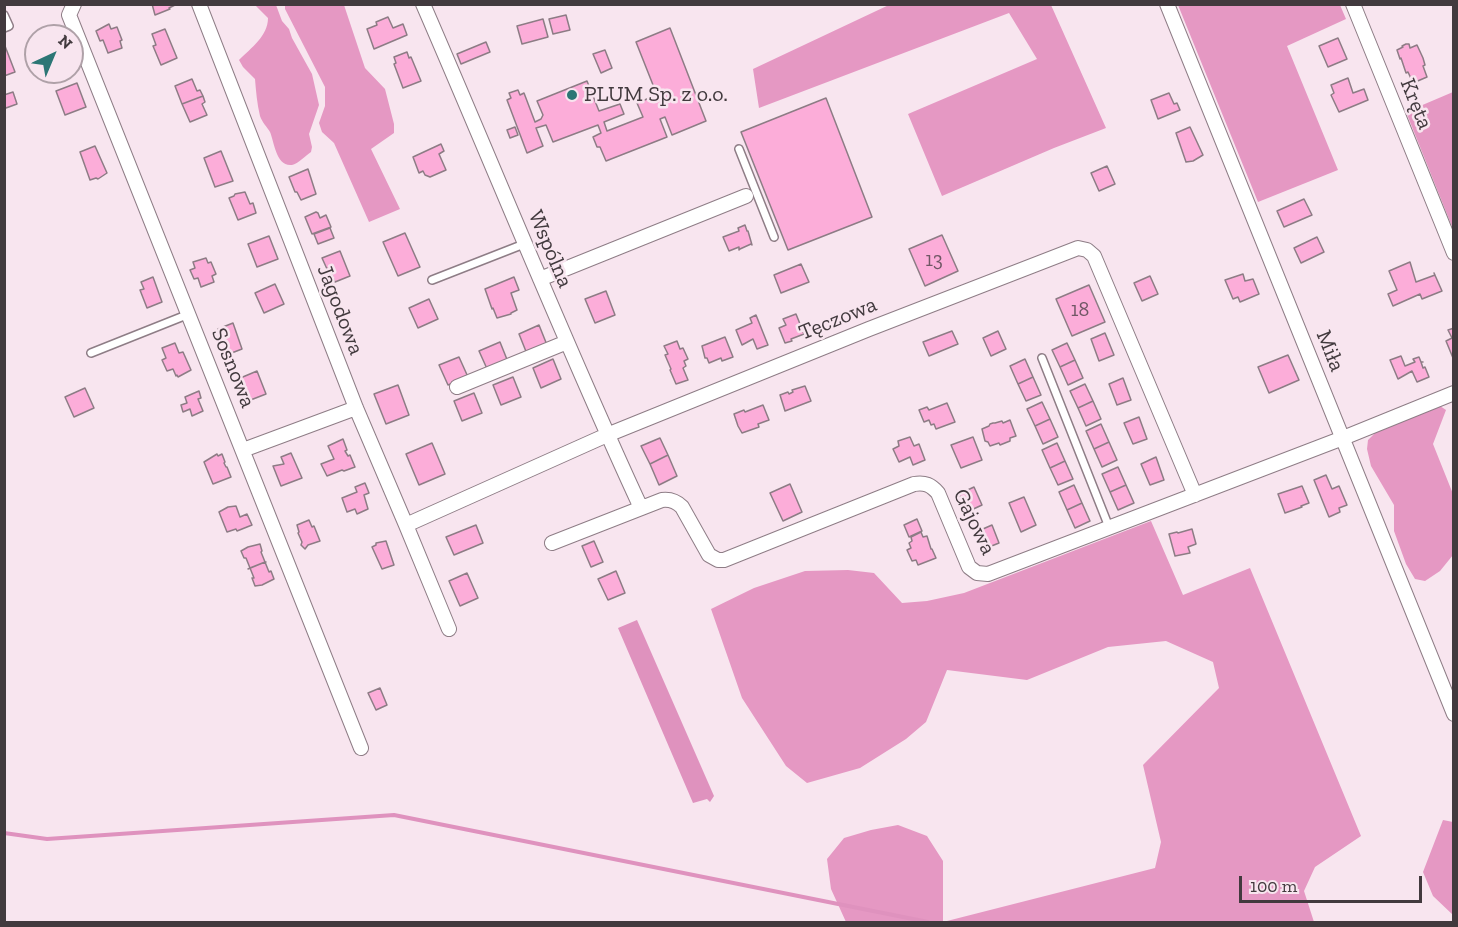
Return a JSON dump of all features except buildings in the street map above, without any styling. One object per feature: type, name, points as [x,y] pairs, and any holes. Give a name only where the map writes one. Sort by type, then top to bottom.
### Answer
[{"type":"street","name":"Sosnowa","points":[[74,4],[69,15],[361,748]]},
{"type":"street","name":"Jagodowa","points":[[199,4],[356,408],[449,629]]},
{"type":"street","name":"Wspólna","points":[[423,4],[524,244],[640,508]]},
{"type":"street","name":"Miła","points":[[1167,4],[1454,714]]},
{"type":"street","name":"Kręta","points":[[1353,4],[1454,253]]},
{"type":"street","points":[[540,279],[751,193]]},
{"type":"street","name":"Tęczowa","points":[[406,525],[607,435],[1078,248],[1087,250],[1094,256],[1195,495]]},
{"type":"street","points":[[458,387],[567,342]]},
{"type":"street","name":"Gajowa","points":[[552,543],[667,499],[682,507],[709,555],[718,560],[724,560],[921,483],[928,484],[938,493],[969,567],[977,573],[988,574],[1454,393]]},
{"type":"street","points":[[243,450],[356,408]]},
{"type":"lane","points":[[4,15],[9,26],[4,28]]},
{"type":"lane","points":[[740,149],[751,193],[774,237]]},
{"type":"lane","points":[[432,280],[524,244]]},
{"type":"lane","points":[[92,353],[189,314]]},
{"type":"lane","points":[[1042,358],[1109,527]]},
{"type":"shaded area","points":[[891,4],[1051,5],[1106,128],[942,196],[908,114],[1037,59],[1009,13],[759,108],[753,69]]},
{"type":"shaded area","points":[[255,5],[276,5],[282,21],[289,29],[312,74],[319,105],[309,134],[311,152],[292,165],[282,162],[276,153],[270,132],[260,116],[255,79],[239,60],[258,41],[267,24],[268,18]]},
{"type":"shaded area","points":[[285,5],[344,5],[365,68],[385,89],[394,124],[394,133],[371,149],[400,209],[369,222],[334,143],[322,132],[319,123],[325,106],[325,87]]},
{"type":"shaded area","points":[[1178,5],[1340,5],[1346,19],[1287,46],[1338,170],[1258,202]]},
{"type":"shaded area","points":[[1453,92],[1453,229],[1406,112]]},
{"type":"shaded area","points":[[1440,406],[1446,410],[1433,444],[1453,494],[1453,555],[1440,571],[1425,581],[1415,579],[1406,564],[1394,531],[1394,505],[1371,466],[1367,449],[1368,440],[1380,428]]},
{"type":"shaded area","points":[[1151,521],[1183,595],[1250,568],[1361,836],[1315,867],[1304,891],[1314,922],[943,922],[1155,868],[1161,842],[1143,765],[1219,688],[1213,662],[1166,641],[1108,647],[1027,680],[947,670],[926,722],[906,739],[860,768],[807,783],[786,766],[742,698],[711,609],[754,588],[805,571],[848,570],[874,573],[902,603],[927,601],[964,593]]},
{"type":"shaded area","points":[[637,620],[714,796],[710,802],[707,799],[693,803],[618,628]]},
{"type":"shaded area","points":[[1443,820],[1453,822],[1453,915],[1433,896],[1423,872]]},
{"type":"shaded area","points":[[898,825],[927,836],[943,861],[943,922],[846,922],[831,889],[827,859],[844,838],[871,830]]},
{"type":"waterway","points":[[4,833],[47,839],[394,815],[928,922]]},
{"type":"place","name":"PLUM Sp. z o.o.","points":[[572,95]]}]
